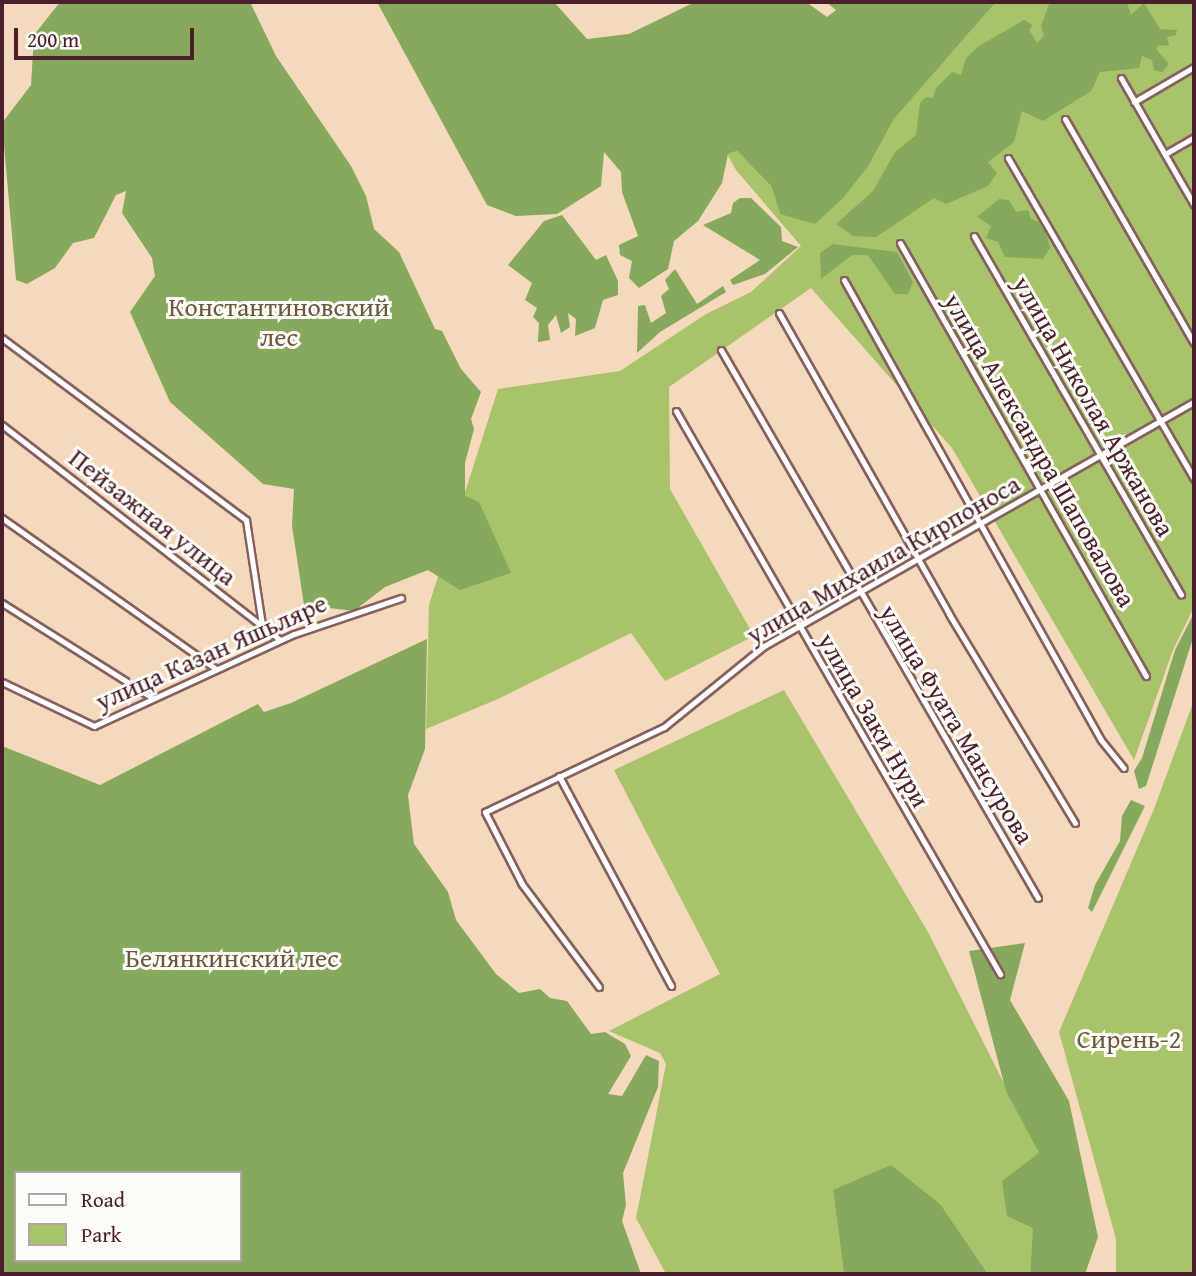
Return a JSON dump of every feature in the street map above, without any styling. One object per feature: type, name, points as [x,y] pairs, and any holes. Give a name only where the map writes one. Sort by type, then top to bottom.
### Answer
[{"type":"street","points":[[1134,102],[1194,67]]},
{"type":"street","points":[[1121,78],[1194,205]]},
{"type":"street","points":[[1065,119],[1194,343]]},
{"type":"street","points":[[1165,154],[1194,137]]},
{"type":"street","points":[[1008,158],[1194,479]]},
{"type":"street","name":"улица Николая Аржанова","points":[[974,236],[1181,594]]},
{"type":"street","name":"улица Александра Шаповалова","points":[[900,243],[1146,676]]},
{"type":"street","points":[[844,280],[978,525],[1101,740],[1124,768]]},
{"type":"street","points":[[779,313],[918,558],[1075,823]]},
{"type":"street","name":"улица Казан Яшьляре","points":[[2,338],[246,520],[262,625]]},
{"type":"street","name":"улица Фуата Мансурова","points":[[720,350],[858,593],[1038,898]]},
{"type":"street","name":"улица Михаила Кирпоноса","points":[[600,987],[522,884],[485,812],[664,727],[764,646],[1194,402]]},
{"type":"street","name":"улица Заки Нури","points":[[676,411],[1000,974]]},
{"type":"street","name":"Пейзажная улица","points":[[2,425],[280,640]]},
{"type":"street","points":[[2,518],[215,668]]},
{"type":"street","name":"улица Казан Яшьляре","points":[[2,682],[94,726],[151,697],[280,640],[401,598]]},
{"type":"street","points":[[2,603],[151,697]]},
{"type":"street","points":[[559,776],[671,986]]},
{"type":"green space","name":"Константиновский лес","points":[[60,2],[250,2],[276,56],[351,166],[366,196],[374,229],[399,252],[435,329],[442,331],[461,369],[481,392],[471,419],[474,429],[465,463],[465,496],[479,502],[511,573],[460,590],[428,570],[385,587],[354,611],[304,605],[292,526],[294,489],[263,484],[170,402],[130,312],[155,276],[152,258],[122,213],[126,191],[116,195],[94,238],[73,243],[55,268],[27,284],[16,280],[2,123],[31,85],[34,35]]},
{"type":"green space","points":[[377,2],[554,2],[587,39],[629,34],[695,2],[806,2],[827,17],[836,10],[826,2],[996,2],[894,119],[869,165],[843,198],[815,224],[780,214],[771,186],[737,151],[728,154],[722,183],[698,221],[674,241],[668,269],[639,288],[629,278],[632,261],[620,255],[619,245],[638,236],[622,192],[621,172],[604,152],[601,186],[557,214],[516,216],[487,205]]},
{"type":"green space","points":[[996,2],[1194,2],[1194,607],[1173,650],[1134,760],[952,448],[811,288],[669,387],[670,489],[754,636],[665,681],[631,633],[498,699],[426,729],[429,605],[498,389],[620,371],[706,314],[751,292],[801,246],[736,170],[727,154],[737,151],[771,186],[780,214],[869,165],[894,119]]},
{"type":"green space","points":[[1050,2],[1127,2],[1131,15],[1144,3],[1160,29],[1177,30],[1176,35],[1167,37],[1169,46],[1159,45],[1156,49],[1169,64],[1162,72],[1154,70],[1152,60],[1142,56],[1139,68],[1100,72],[1091,91],[1043,121],[1022,111],[1014,142],[988,162],[997,173],[988,186],[946,204],[934,198],[876,237],[853,236],[836,224],[873,191],[895,152],[916,135],[920,103],[926,97],[933,98],[936,88],[952,72],[961,75],[966,58],[979,46],[1024,20],[1033,25],[1029,30],[1037,43],[1044,36],[1041,26]]},
{"type":"green space","points":[[740,198],[751,198],[781,227],[782,241],[798,247],[765,274],[733,285],[730,280],[760,260],[703,225],[731,213],[733,203]]},
{"type":"green space","points":[[999,199],[1009,200],[1016,212],[1028,210],[1031,219],[1044,224],[1050,248],[1043,259],[1005,257],[998,242],[986,238],[991,226],[977,217]]},
{"type":"green space","points":[[562,215],[596,260],[606,255],[618,281],[618,295],[603,300],[595,328],[575,336],[576,319],[568,313],[570,327],[561,333],[556,315],[548,325],[550,340],[538,342],[539,323],[533,317],[537,308],[525,300],[532,283],[508,265],[544,221]]},
{"type":"green space","points":[[833,244],[897,252],[913,282],[908,294],[895,294],[868,255],[852,255],[821,279],[820,253]]},
{"type":"green space","points":[[675,269],[697,304],[723,286],[726,292],[660,332],[637,353],[638,306],[645,305],[651,323],[666,313],[661,296],[669,289],[665,280]]},
{"type":"green space","points":[[1194,613],[1194,635],[1146,786],[1139,789],[1134,771],[1142,758],[1175,650]]},
{"type":"green space","name":"Белянкинский лес","points":[[427,639],[425,749],[408,795],[414,844],[448,892],[456,920],[496,974],[519,993],[540,989],[550,998],[567,1001],[591,1034],[605,1032],[625,1044],[631,1056],[608,1094],[622,1096],[646,1055],[659,1061],[658,1087],[623,1173],[626,1205],[622,1221],[641,1274],[2,1274],[2,746],[100,785],[258,704],[264,712],[291,703]]},
{"type":"green space","points":[[784,690],[928,932],[1039,1153],[1030,1274],[988,1274],[941,1205],[833,1190],[844,1274],[666,1274],[636,1218],[666,1064],[660,1053],[609,1031],[720,974],[614,770]]},
{"type":"green space","name":"Сирень-2","points":[[1194,700],[1194,1274],[1116,1274],[1116,1239],[1059,1032],[1154,809]]},
{"type":"green space","points":[[1131,800],[1145,806],[1092,912],[1088,908],[1095,885],[1120,841],[1122,816]]},
{"type":"green space","points":[[1025,943],[1010,1000],[1069,1101],[1098,1237],[1085,1274],[1030,1274],[1033,1228],[1007,1216],[1002,1181],[1039,1153],[1006,1091],[969,951]]},
{"type":"green space","points":[[891,1165],[941,1205],[988,1274],[844,1274],[833,1190]]}]
